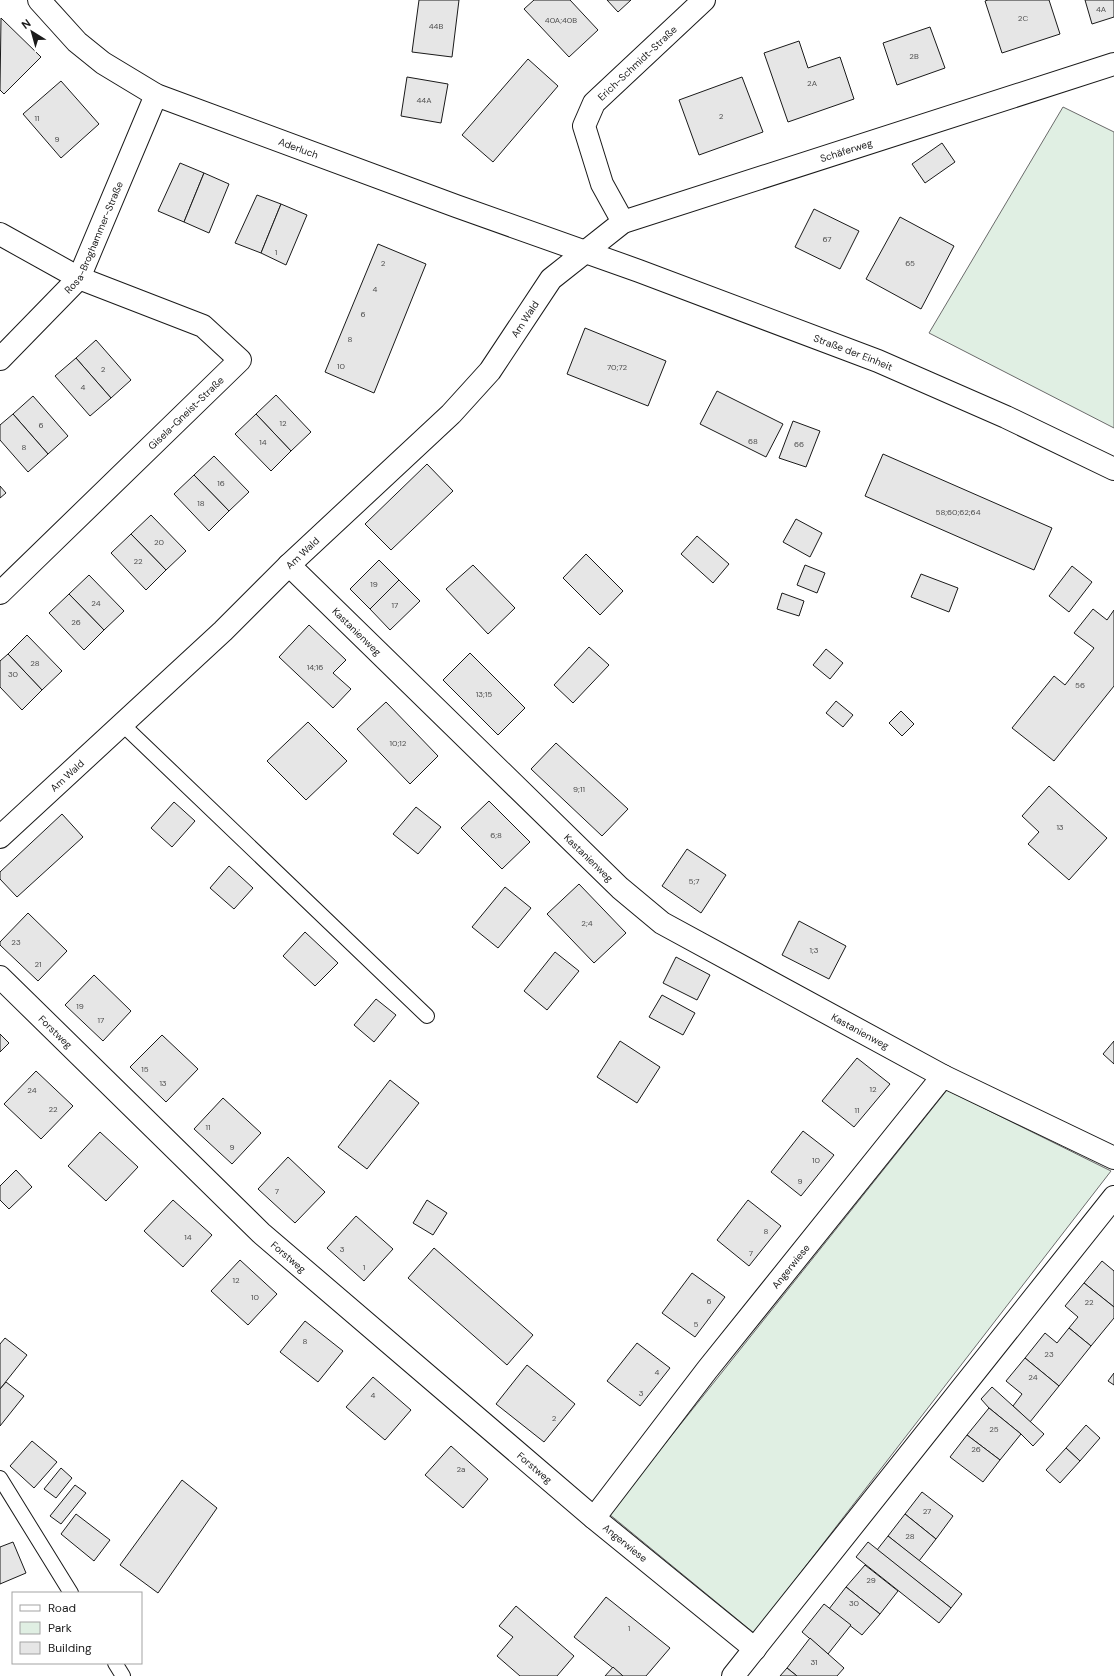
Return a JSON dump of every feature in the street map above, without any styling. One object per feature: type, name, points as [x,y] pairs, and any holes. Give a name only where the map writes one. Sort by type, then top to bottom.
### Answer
[{"type":"street","name":"Aderluch","points":[[39,0],[77,42],[103,63],[156,95],[586,252]]},
{"type":"street","name":"Erich-Schmidt-Straße","points":[[623,222],[602,184],[584,126],[594,103],[704,0]]},
{"type":"street","name":"Schäferweg","points":[[586,252],[623,222],[1114,64]]},
{"type":"street","name":"Rosa-Broghammer-Straße","points":[[0,359],[79,278],[156,95]]},
{"type":"street","points":[[0,234],[79,278]]},
{"type":"street","name":"Straße der Einheit","points":[[586,252],[647,273],[878,361],[1006,417],[1114,469]]},
{"type":"street","name":"Am Wald","points":[[0,837],[223,632],[289,565],[451,414],[490,371],[551,279],[586,252]]},
{"type":"street","name":"Gisela-Gneist-Straße","points":[[0,593],[240,360],[204,326],[79,278]]},
{"type":"street","name":"Kastanienweg","points":[[289,565],[620,888],[662,923],[943,1076]]},
{"type":"street","name":"Forstweg","points":[[0,977],[261,1233],[594,1518]]},
{"type":"street","points":[[943,1076],[1114,1158]]},
{"type":"street","name":"Angerwiese","points":[[755,1649],[594,1518],[707,1370],[943,1076]]},
{"type":"street","points":[[733,1676],[1114,1197]]},
{"type":"lane","points":[[122,724],[427,1016]]},
{"type":"lane","points":[[0,1478],[70,1592]]},
{"type":"lane","points":[[115,1664],[123,1676]]},
{"type":"green space","points":[[1063,107],[1114,132],[1114,428],[929,333]]},
{"type":"green space","points":[[947,1090],[1111,1171],[754,1633],[609,1514]]},
{"type":"building","points":[[419,0],[459,0],[452,57],[412,52]]},
{"type":"building","points":[[534,0],[570,0],[598,30],[569,57],[524,9]]},
{"type":"building","points":[[607,0],[631,0],[618,12]]},
{"type":"building","points":[[1049,0],[1060,34],[1002,53],[985,1]]},
{"type":"building","points":[[1085,0],[1114,0],[1114,17],[1092,24]]},
{"type":"building","points":[[1,18],[41,57],[4,94],[0,90]]},
{"type":"building","points":[[930,27],[945,68],[897,85],[883,43]]},
{"type":"building","points":[[799,41],[808,68],[840,57],[854,99],[788,122],[764,53]]},
{"type":"building","points":[[528,59],[558,86],[493,162],[462,135]]},
{"type":"building","points":[[407,77],[448,84],[441,123],[401,116]]},
{"type":"building","points":[[742,77],[763,132],[699,155],[679,100]]},
{"type":"building","points":[[61,81],[99,124],[61,158],[23,114]]},
{"type":"building","points":[[942,143],[955,162],[925,183],[912,164]]},
{"type":"building","points":[[180,163],[204,173],[184,222],[158,211]]},
{"type":"building","points":[[204,173],[229,184],[209,233],[184,222]]},
{"type":"building","points":[[257,195],[281,204],[261,253],[235,243]]},
{"type":"building","points":[[281,204],[307,215],[286,265],[261,253]]},
{"type":"building","points":[[814,209],[859,231],[840,269],[795,247]]},
{"type":"building","points":[[900,217],[954,246],[921,309],[866,279]]},
{"type":"building","points":[[378,244],[426,264],[374,393],[325,372]]},
{"type":"building","points":[[585,328],[666,361],[648,406],[567,374]]},
{"type":"building","points":[[96,340],[131,380],[111,398],[76,358]]},
{"type":"building","points":[[76,358],[111,398],[90,416],[55,376]]},
{"type":"building","points":[[717,391],[783,424],[766,457],[700,424]]},
{"type":"building","points":[[276,395],[311,432],[291,451],[256,414]]},
{"type":"building","points":[[33,396],[68,436],[48,454],[13,414]]},
{"type":"building","points":[[13,414],[48,454],[28,472],[0,440],[0,425]]},
{"type":"building","points":[[256,414],[291,451],[271,471],[235,434]]},
{"type":"building","points":[[793,421],[820,431],[806,467],[779,458]]},
{"type":"building","points":[[883,454],[1052,528],[1034,570],[865,496]]},
{"type":"building","points":[[214,456],[249,492],[229,511],[194,475]]},
{"type":"building","points":[[427,464],[453,491],[391,550],[365,524]]},
{"type":"building","points":[[194,475],[229,511],[209,531],[174,494]]},
{"type":"building","points":[[0,486],[6,493],[0,498]]},
{"type":"building","points":[[151,515],[186,551],[166,570],[131,534]]},
{"type":"building","points":[[796,519],[822,533],[810,557],[783,542]]},
{"type":"building","points":[[131,534],[166,570],[146,590],[111,553]]},
{"type":"building","points":[[697,536],[729,564],[713,583],[681,554]]},
{"type":"building","points":[[586,554],[623,591],[600,615],[563,578]]},
{"type":"building","points":[[379,560],[399,580],[370,609],[350,589]]},
{"type":"building","points":[[473,565],[515,608],[488,634],[446,589]]},
{"type":"building","points":[[805,565],[825,573],[817,593],[797,585]]},
{"type":"building","points":[[1072,566],[1092,582],[1069,612],[1049,596]]},
{"type":"building","points":[[921,574],[958,588],[949,612],[911,597]]},
{"type":"building","points":[[89,575],[124,611],[104,630],[69,594]]},
{"type":"building","points":[[399,580],[420,601],[390,630],[370,609]]},
{"type":"building","points":[[782,593],[804,601],[799,616],[777,609]]},
{"type":"building","points":[[69,594],[104,630],[84,650],[49,613]]},
{"type":"building","points":[[1093,609],[1107,620],[1114,610],[1114,686],[1054,761],[1012,728],[1054,676],[1065,685],[1094,648],[1074,633]]},
{"type":"building","points":[[309,625],[346,660],[333,673],[351,689],[333,708],[279,657]]},
{"type":"building","points":[[27,635],[62,671],[42,690],[8,654]]},
{"type":"building","points":[[589,647],[609,665],[573,703],[554,685]]},
{"type":"building","points":[[826,649],[843,663],[830,679],[813,665]]},
{"type":"building","points":[[470,653],[525,708],[498,735],[443,680]]},
{"type":"building","points":[[8,654],[42,690],[22,710],[0,687],[0,661]]},
{"type":"building","points":[[836,701],[853,715],[843,727],[826,713]]},
{"type":"building","points":[[386,702],[438,756],[410,784],[357,729]]},
{"type":"building","points":[[901,711],[914,724],[902,736],[889,723]]},
{"type":"building","points":[[308,722],[347,761],[306,800],[267,761]]},
{"type":"building","points":[[556,743],[628,809],[602,836],[531,769]]},
{"type":"building","points":[[1049,786],[1107,838],[1069,880],[1028,844],[1039,832],[1022,816]]},
{"type":"building","points":[[489,801],[530,842],[502,869],[461,828]]},
{"type":"building","points":[[174,802],[195,821],[172,847],[151,828]]},
{"type":"building","points":[[416,807],[441,827],[418,854],[393,834]]},
{"type":"building","points":[[62,814],[83,837],[17,897],[0,879],[0,872]]},
{"type":"building","points":[[687,849],[726,875],[701,913],[662,886]]},
{"type":"building","points":[[229,866],[253,888],[234,909],[210,888]]},
{"type":"building","points":[[579,884],[626,933],[594,963],[547,914]]},
{"type":"building","points":[[505,887],[531,908],[498,948],[472,927]]},
{"type":"building","points":[[28,913],[67,951],[38,981],[0,945],[0,942]]},
{"type":"building","points":[[799,921],[846,946],[829,979],[782,955]]},
{"type":"building","points":[[305,932],[338,963],[315,986],[283,956]]},
{"type":"building","points":[[555,952],[579,971],[547,1010],[524,991]]},
{"type":"building","points":[[676,957],[710,975],[697,1000],[663,983]]},
{"type":"building","points":[[94,975],[131,1011],[103,1041],[65,1005]]},
{"type":"building","points":[[662,995],[695,1013],[683,1035],[649,1017]]},
{"type":"building","points":[[376,999],[396,1015],[374,1042],[354,1025]]},
{"type":"building","points":[[0,1034],[9,1043],[0,1052]]},
{"type":"building","points":[[162,1035],[198,1069],[166,1102],[130,1067]]},
{"type":"building","points":[[620,1041],[660,1067],[637,1103],[597,1077]]},
{"type":"building","points":[[1114,1041],[1114,1064],[1103,1054]]},
{"type":"building","points":[[857,1058],[890,1084],[854,1127],[822,1101]]},
{"type":"building","points":[[36,1071],[73,1106],[41,1139],[4,1104]]},
{"type":"building","points":[[390,1080],[419,1103],[367,1169],[338,1147]]},
{"type":"building","points":[[223,1098],[261,1133],[232,1164],[194,1129]]},
{"type":"building","points":[[803,1131],[834,1155],[801,1196],[771,1172]]},
{"type":"building","points":[[100,1132],[138,1167],[106,1201],[68,1166]]},
{"type":"building","points":[[288,1157],[325,1192],[295,1223],[258,1189]]},
{"type":"building","points":[[16,1170],[32,1187],[9,1209],[0,1200],[0,1186]]},
{"type":"building","points":[[173,1200],[212,1235],[183,1267],[144,1231]]},
{"type":"building","points":[[427,1200],[447,1213],[433,1235],[413,1223]]},
{"type":"building","points":[[748,1200],[781,1226],[749,1266],[717,1240]]},
{"type":"building","points":[[356,1216],[393,1249],[364,1281],[327,1248]]},
{"type":"building","points":[[434,1248],[533,1335],[507,1365],[408,1278]]},
{"type":"building","points":[[240,1260],[277,1294],[248,1325],[211,1291]]},
{"type":"building","points":[[1102,1261],[1114,1271],[1114,1307],[1084,1283]]},
{"type":"building","points":[[692,1273],[725,1297],[695,1337],[662,1313]]},
{"type":"building","points":[[1084,1283],[1114,1307],[1114,1318],[1091,1346],[1069,1328],[1078,1317],[1065,1306]]},
{"type":"building","points":[[305,1321],[343,1351],[318,1382],[280,1352]]},
{"type":"building","points":[[1069,1328],[1091,1346],[1059,1386],[1025,1358],[1045,1333],[1057,1343]]},
{"type":"building","points":[[5,1338],[27,1355],[0,1389],[0,1344]]},
{"type":"building","points":[[637,1343],[670,1368],[640,1406],[607,1381]]},
{"type":"building","points":[[1025,1358],[1059,1386],[1030,1422],[1013,1406],[1022,1394],[1006,1381]]},
{"type":"building","points":[[527,1365],[575,1404],[544,1442],[496,1404]]},
{"type":"building","points":[[1114,1373],[1114,1385],[1108,1381]]},
{"type":"building","points":[[373,1377],[411,1410],[385,1440],[346,1407]]},
{"type":"building","points":[[6,1382],[24,1396],[0,1426],[0,1389]]},
{"type":"building","points":[[992,1387],[1044,1434],[1033,1446],[1021,1434],[989,1408],[981,1399]]},
{"type":"building","points":[[989,1408],[1021,1434],[1000,1460],[967,1435]]},
{"type":"building","points":[[1086,1425],[1100,1438],[1080,1461],[1066,1448]]},
{"type":"building","points":[[967,1435],[1000,1460],[983,1482],[950,1457]]},
{"type":"building","points":[[32,1441],[57,1462],[34,1488],[10,1466]]},
{"type":"building","points":[[451,1446],[488,1479],[463,1508],[425,1475]]},
{"type":"building","points":[[1066,1448],[1080,1461],[1060,1483],[1046,1470]]},
{"type":"building","points":[[61,1468],[72,1478],[56,1498],[44,1489]]},
{"type":"building","points":[[182,1480],[217,1508],[158,1593],[120,1565]]},
{"type":"building","points":[[75,1485],[86,1493],[61,1524],[50,1516]]},
{"type":"building","points":[[922,1492],[953,1516],[936,1539],[905,1514]]},
{"type":"building","points":[[76,1514],[110,1540],[94,1561],[61,1534]]},
{"type":"building","points":[[905,1514],[936,1539],[919,1561],[888,1536]]},
{"type":"building","points":[[888,1536],[962,1594],[951,1608],[877,1550]]},
{"type":"building","points":[[13,1542],[26,1573],[0,1584],[0,1547]]},
{"type":"building","points":[[868,1542],[951,1608],[939,1623],[856,1557]]},
{"type":"building","points":[[865,1565],[898,1591],[880,1614],[846,1587]]},
{"type":"building","points":[[846,1587],[880,1614],[862,1635],[829,1609]]},
{"type":"building","points":[[606,1597],[670,1648],[646,1676],[623,1676],[574,1637]]},
{"type":"building","points":[[824,1604],[851,1625],[828,1654],[802,1632]]},
{"type":"building","points":[[516,1606],[574,1656],[557,1676],[520,1676],[497,1656],[513,1637],[499,1626]]},
{"type":"building","points":[[810,1638],[844,1668],[837,1676],[797,1676],[787,1668]]},
{"type":"building","points":[[613,1667],[623,1676],[605,1676]]},
{"type":"building","points":[[787,1668],[797,1676],[780,1676]]}]
